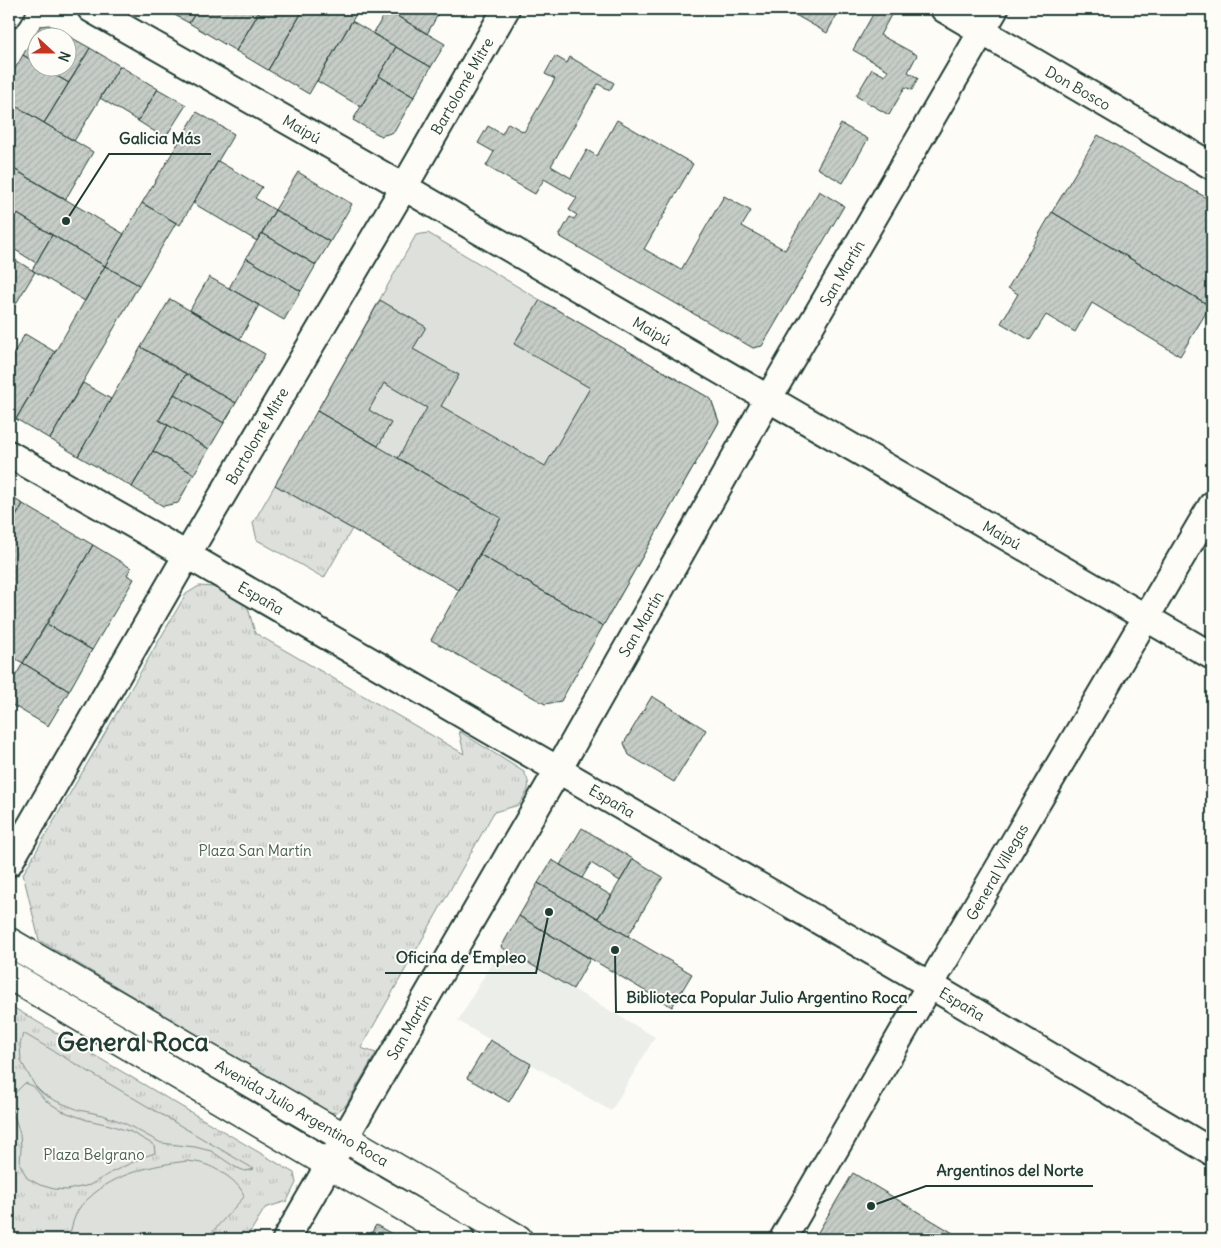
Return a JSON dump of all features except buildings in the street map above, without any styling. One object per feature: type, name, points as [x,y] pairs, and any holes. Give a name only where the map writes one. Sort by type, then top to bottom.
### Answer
[{"type":"main road","name":"Avenida Julio Argentino Roca","points":[[9,942],[518,1239]]},
{"type":"main road","name":"Avenida Julio Argentino Roca","points":[[9,975],[460,1239]]},
{"type":"street","points":[[9,14],[12,9]]},
{"type":"street","name":"Maipú","points":[[91,9],[404,187],[1212,656]]},
{"type":"street","name":"Bartolomé Mitre","points":[[9,863],[506,9]]},
{"type":"street","name":"Don Bosco","points":[[944,9],[1212,166]]},
{"type":"street","name":"San Martín","points":[[286,1239],[558,770],[768,399],[995,9]]},
{"type":"street","name":"España","points":[[9,454],[930,985],[1212,1152]]},
{"type":"street","name":"General Villegas","points":[[784,1239],[930,985],[1212,505]]},
{"type":"shaded area","points":[[501,947],[655,1037],[611,1111],[458,1021]]},
{"type":"green space","points":[[428,233],[711,399],[719,422],[603,626],[479,554],[317,411],[416,235]]},
{"type":"green space","points":[[275,485],[352,529],[324,578],[257,540],[253,523]]},
{"type":"green space","name":"Plaza San Martín","points":[[199,586],[214,587],[247,604],[255,633],[464,754],[459,731],[524,772],[527,777],[528,789],[519,805],[494,812],[361,1048],[376,1053],[346,1105],[337,1112],[326,1113],[39,940],[23,874],[186,594]]},
{"type":"green space","points":[[28,968],[280,1113],[279,1118],[275,1120],[24,970]]},
{"type":"green space","name":"Plaza Belgrano","points":[[9,1005],[294,1173],[296,1183],[287,1201],[265,1208],[246,1239],[9,1239]]},
{"type":"green space","points":[[23,1033],[254,1169],[245,1171],[235,1167],[211,1151],[161,1143],[124,1123],[103,1115],[79,1110],[43,1094],[35,1086],[21,1061],[20,1045]]},
{"type":"green space","points":[[25,1083],[33,1086],[45,1100],[62,1111],[131,1132],[154,1145],[155,1153],[112,1172],[90,1185],[67,1190],[40,1185],[27,1178],[20,1164],[20,1134],[9,1099]]},
{"type":"green space","points":[[188,1161],[202,1163],[222,1173],[239,1186],[244,1197],[208,1239],[69,1239],[73,1222],[80,1207],[99,1189],[123,1176],[135,1172],[161,1165]]},
{"type":"place","name":"Galicia Más","points":[[66,221]]},
{"type":"place","name":"Oficina de Empleo","points":[[549,912]]},
{"type":"place","name":"Biblioteca Popular Julio Argentino Roca","points":[[615,950]]},
{"type":"place","name":"Argentinos del Norte","points":[[871,1206]]},
{"type":"district","name":"General Roca","points":[[133,1042]]}]
